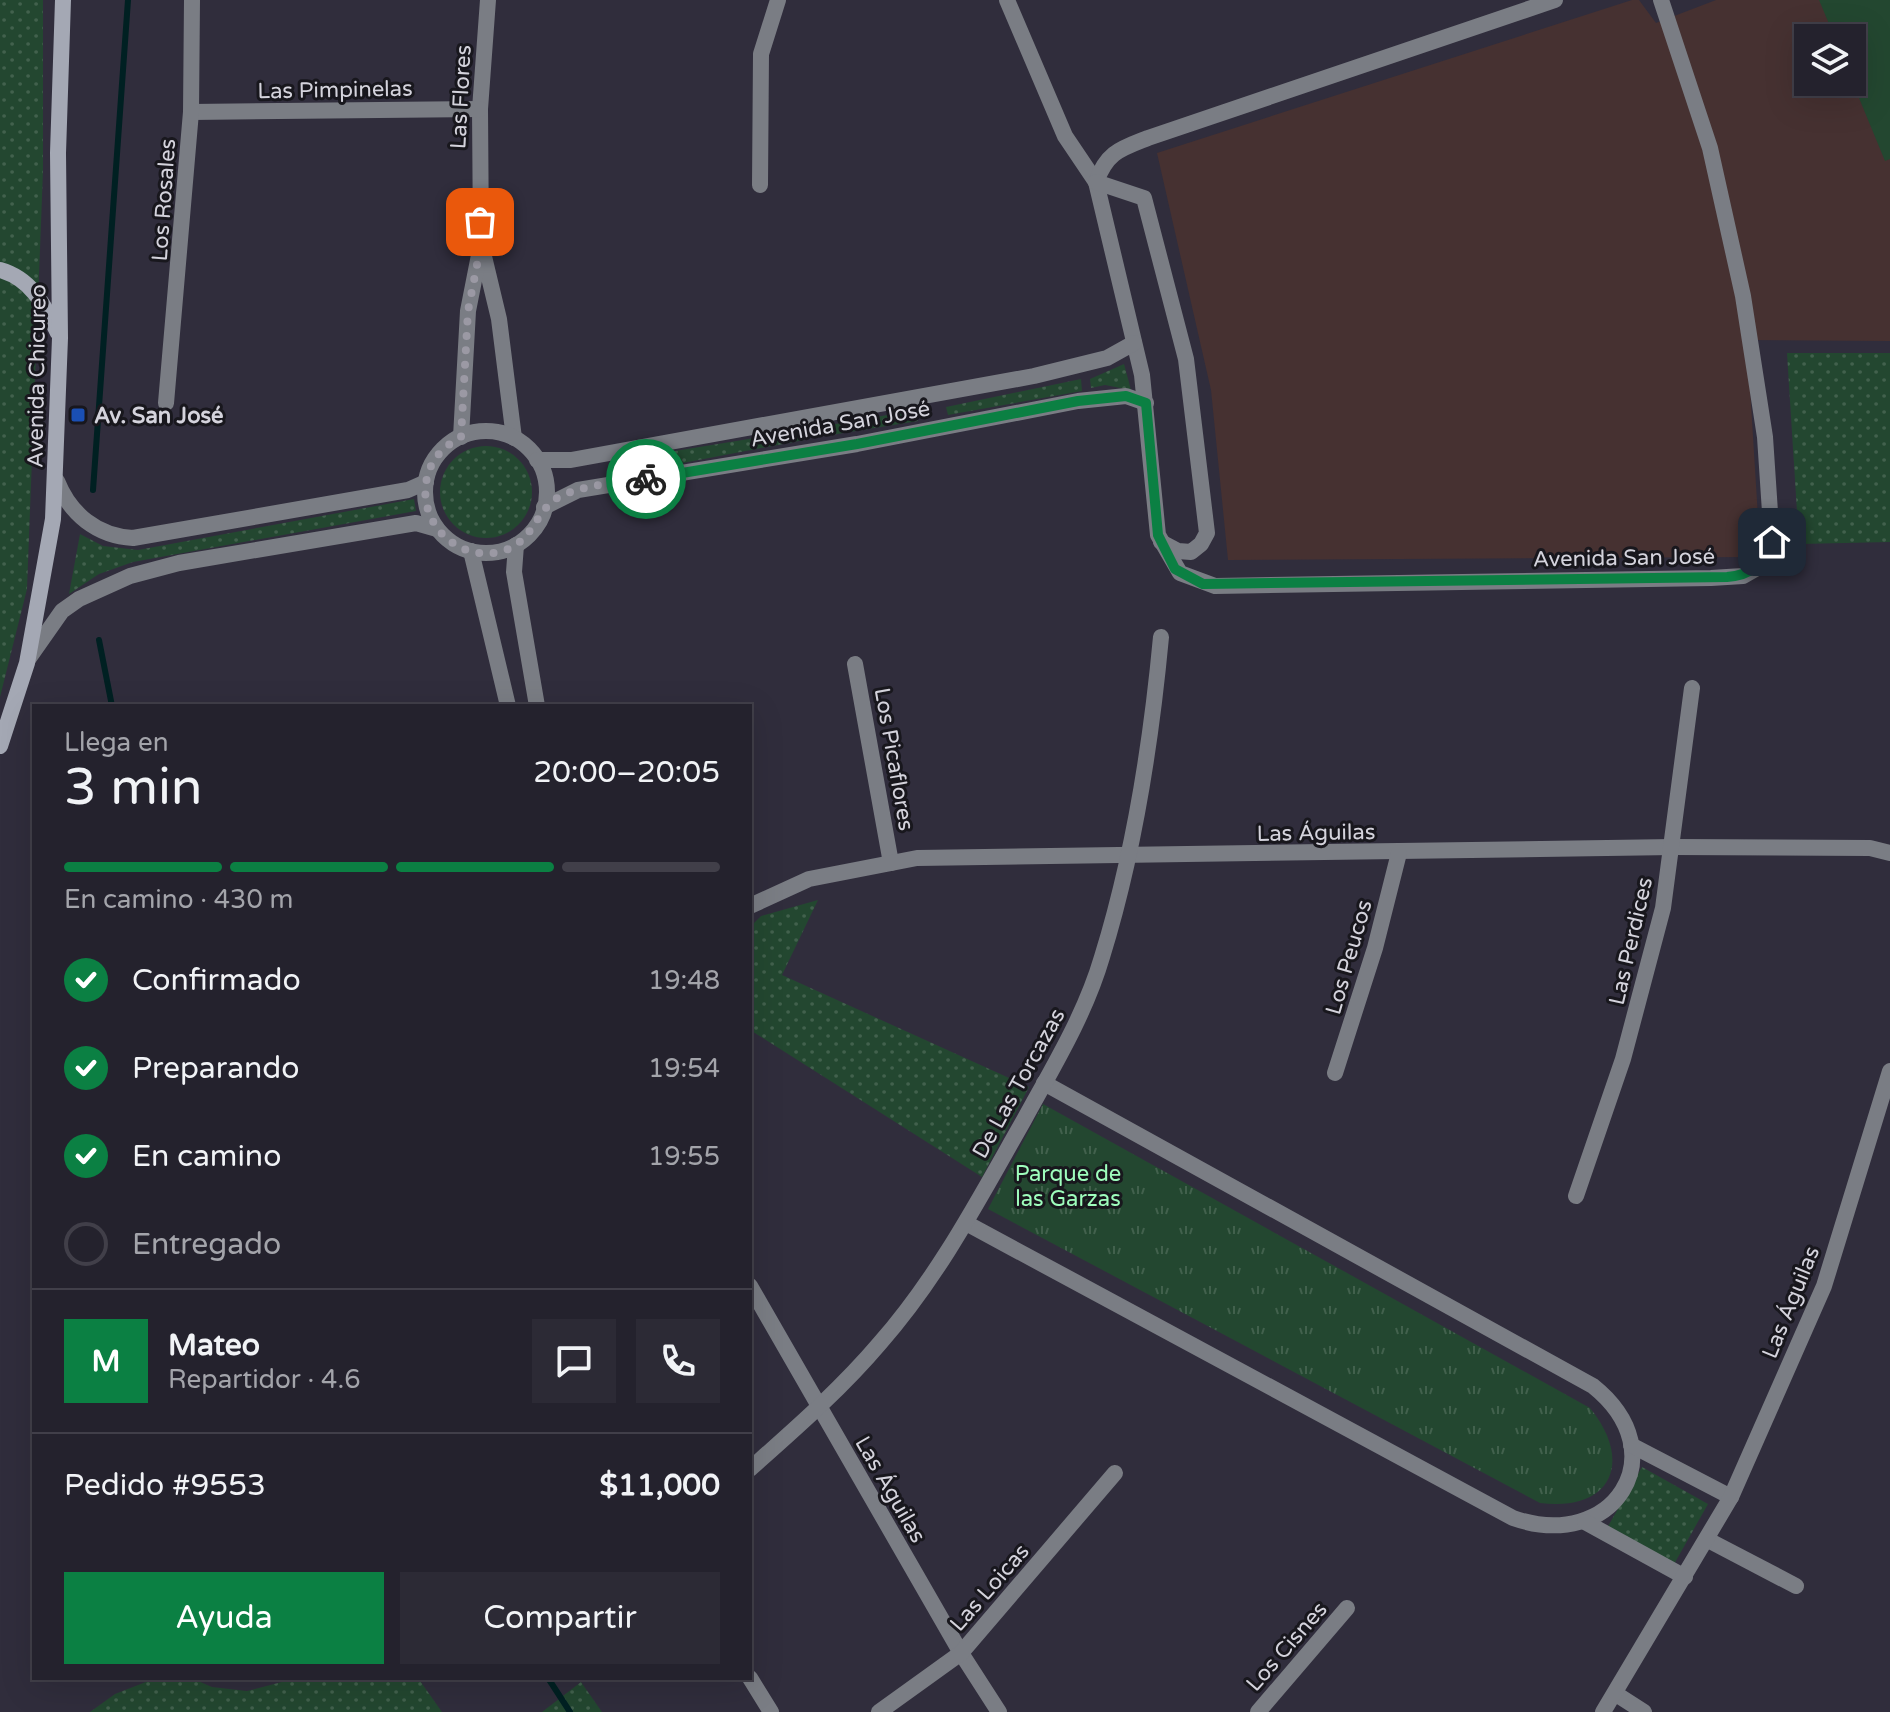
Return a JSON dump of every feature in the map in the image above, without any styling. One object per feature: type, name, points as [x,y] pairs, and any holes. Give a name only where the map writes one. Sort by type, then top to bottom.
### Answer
[{"type":"main road","name":"Avenida Chicureo","points":[[0,746],[27,663],[49,553],[57,481],[60,338],[58,153],[63,0]]},
{"type":"main road","points":[[0,270],[19,278],[37,294],[60,338]]},
{"type":"street","name":"Los Rosales","points":[[166,403],[191,112],[192,0]]},
{"type":"street","name":"Las Flores","points":[[461,437],[468,311],[481,244],[480,109],[488,0]]},
{"type":"street","points":[[760,185],[761,54],[778,0]]},
{"type":"street","points":[[1007,0],[1065,136],[1096,182],[1144,198],[1186,359],[1206,500],[1207,533],[1201,544],[1191,552],[1178,551],[1161,542]]},
{"type":"street","points":[[1096,182],[1103,163],[1118,150],[1148,138],[1555,0]]},
{"type":"street","name":"Avenida San José","points":[[1096,182],[1146,403],[1161,542],[1180,573],[1215,586],[1743,576],[1757,568],[1772,542],[1765,437],[1743,296],[1710,148],[1661,0]]},
{"type":"street","name":"Las Pimpinelas","points":[[191,112],[480,109]]},
{"type":"street","name":"Las Flores","points":[[481,244],[499,319],[514,438]]},
{"type":"street","name":"Avenida San José","points":[[537,460],[571,460],[1034,376],[1107,358],[1134,343]]},
{"type":"street","name":"Avenida San José","points":[[544,507],[578,490],[857,444],[1078,401],[1126,396],[1146,403]]},
{"type":"street","points":[[487,431],[514,438],[537,460],[545,483],[544,507],[534,529],[516,545],[489,553],[471,551],[449,541],[437,529],[428,511],[426,482],[435,458],[461,437],[487,431]]},
{"type":"street","points":[[57,481],[85,522],[115,535],[133,538],[408,490],[426,482]]},
{"type":"street","points":[[27,663],[43,633],[62,611],[79,599],[130,576],[179,563],[416,523],[437,529]]},
{"type":"street","points":[[516,545],[514,572],[537,704]]},
{"type":"street","points":[[471,551],[508,704]]},
{"type":"street","name":"De Las Torcazas","points":[[752,1467],[818,1408],[881,1342],[966,1223],[1078,1023],[1102,958],[1127,856],[1155,708],[1161,637]]},
{"type":"street","name":"Los Picaflores","points":[[855,664],[891,863]]},
{"type":"street","name":"Las Perdices","points":[[1576,1196],[1635,1017],[1663,908],[1692,688]]},
{"type":"street","name":"Las Águilas","points":[[752,905],[809,879],[917,858],[1673,847],[1870,848],[1890,853]]},
{"type":"street","name":"Los Peucos","points":[[1335,1073],[1371,961],[1399,853]]},
{"type":"street","name":"Las Águilas","points":[[1603,1712],[1731,1497],[1824,1286],[1890,1071]]},
{"type":"street","points":[[966,1223],[1501,1513],[1548,1527],[1585,1522],[1603,1514],[1618,1498],[1632,1466],[1626,1424],[1614,1404],[1584,1380],[1044,1083]]},
{"type":"street","name":"Las Águilas","points":[[752,1290],[961,1653],[999,1712]]},
{"type":"street","points":[[1631,1445],[1731,1497]]},
{"type":"street","name":"Las Loicas","points":[[879,1712],[961,1653],[1115,1473]]},
{"type":"street","points":[[1585,1522],[1685,1577]]},
{"type":"street","points":[[1708,1540],[1796,1586]]},
{"type":"street","name":"Los Cisnes","points":[[1258,1712],[1347,1608]]},
{"type":"street","points":[[751,1680],[771,1712]]},
{"type":"street","points":[[1616,1694],[1644,1712]]},
{"type":"shaded area","points":[[1632,0],[1639,0],[1656,23],[1716,0],[1890,0],[1890,341],[1747,340],[1759,533],[1751,557],[1228,560],[1211,390],[1157,153]]},
{"type":"green space","points":[[0,0],[43,0],[43,171],[27,589],[0,697]]},
{"type":"green space","points":[[1819,0],[1890,0],[1890,159],[1885,161],[1858,96],[1866,96],[1866,24],[1829,24]]},
{"type":"green space","points":[[1787,353],[1890,353],[1890,542],[1799,544]]},
{"type":"green space","points":[[1124,364],[1131,390],[1105,385],[1091,388],[1090,379]]},
{"type":"green space","points":[[1081,379],[1082,391],[948,415],[946,407]]},
{"type":"green space","points":[[916,410],[918,421],[831,435],[830,425]]},
{"type":"green space","points":[[803,430],[804,440],[641,471],[638,457]]},
{"type":"green space","points":[[486,446],[504,450],[518,460],[528,474],[532,492],[528,510],[518,524],[504,534],[486,538],[468,534],[454,524],[444,510],[440,492],[444,474],[454,460],[468,450]]},
{"type":"green space","points":[[414,499],[416,511],[133,562],[99,574],[69,594],[80,534],[103,546],[138,550]]},
{"type":"green space","points":[[818,900],[782,975],[1029,1087],[982,1177],[752,1031],[752,925],[761,916]]},
{"type":"green space","name":"Parque de las Garzas","points":[[1043,1104],[1590,1408],[1611,1447],[1612,1464],[1608,1479],[1599,1491],[1584,1500],[1564,1504],[1540,1503],[988,1209]]},
{"type":"green space","points":[[1642,1467],[1708,1504],[1673,1566],[1607,1528]]},
{"type":"green space","points":[[151,1680],[196,1680],[212,1687],[247,1691],[289,1680],[419,1680],[442,1712],[90,1712],[115,1694]]},
{"type":"green space","points":[[581,1682],[602,1712],[542,1712]]},
{"type":"waterway","points":[[93,490],[128,0]]},
{"type":"waterway","points":[[99,640],[112,704]]},
{"type":"waterway","points":[[549,1680],[570,1712]]},
{"type":"way so far","points":[[480,222],[481,244],[468,311],[461,437],[435,458],[426,482],[428,511],[437,529],[463,549],[480,553],[498,552],[526,538],[544,507],[564,495],[646,479]]},
{"type":"place","name":"Av. San José","points":[[78,415]]},
{"type":"route","points":[[646,479],[857,444],[1078,401],[1126,396],[1146,403],[1158,535],[1172,564],[1180,573],[1203,584],[1743,576],[1757,568],[1772,542]]}]
